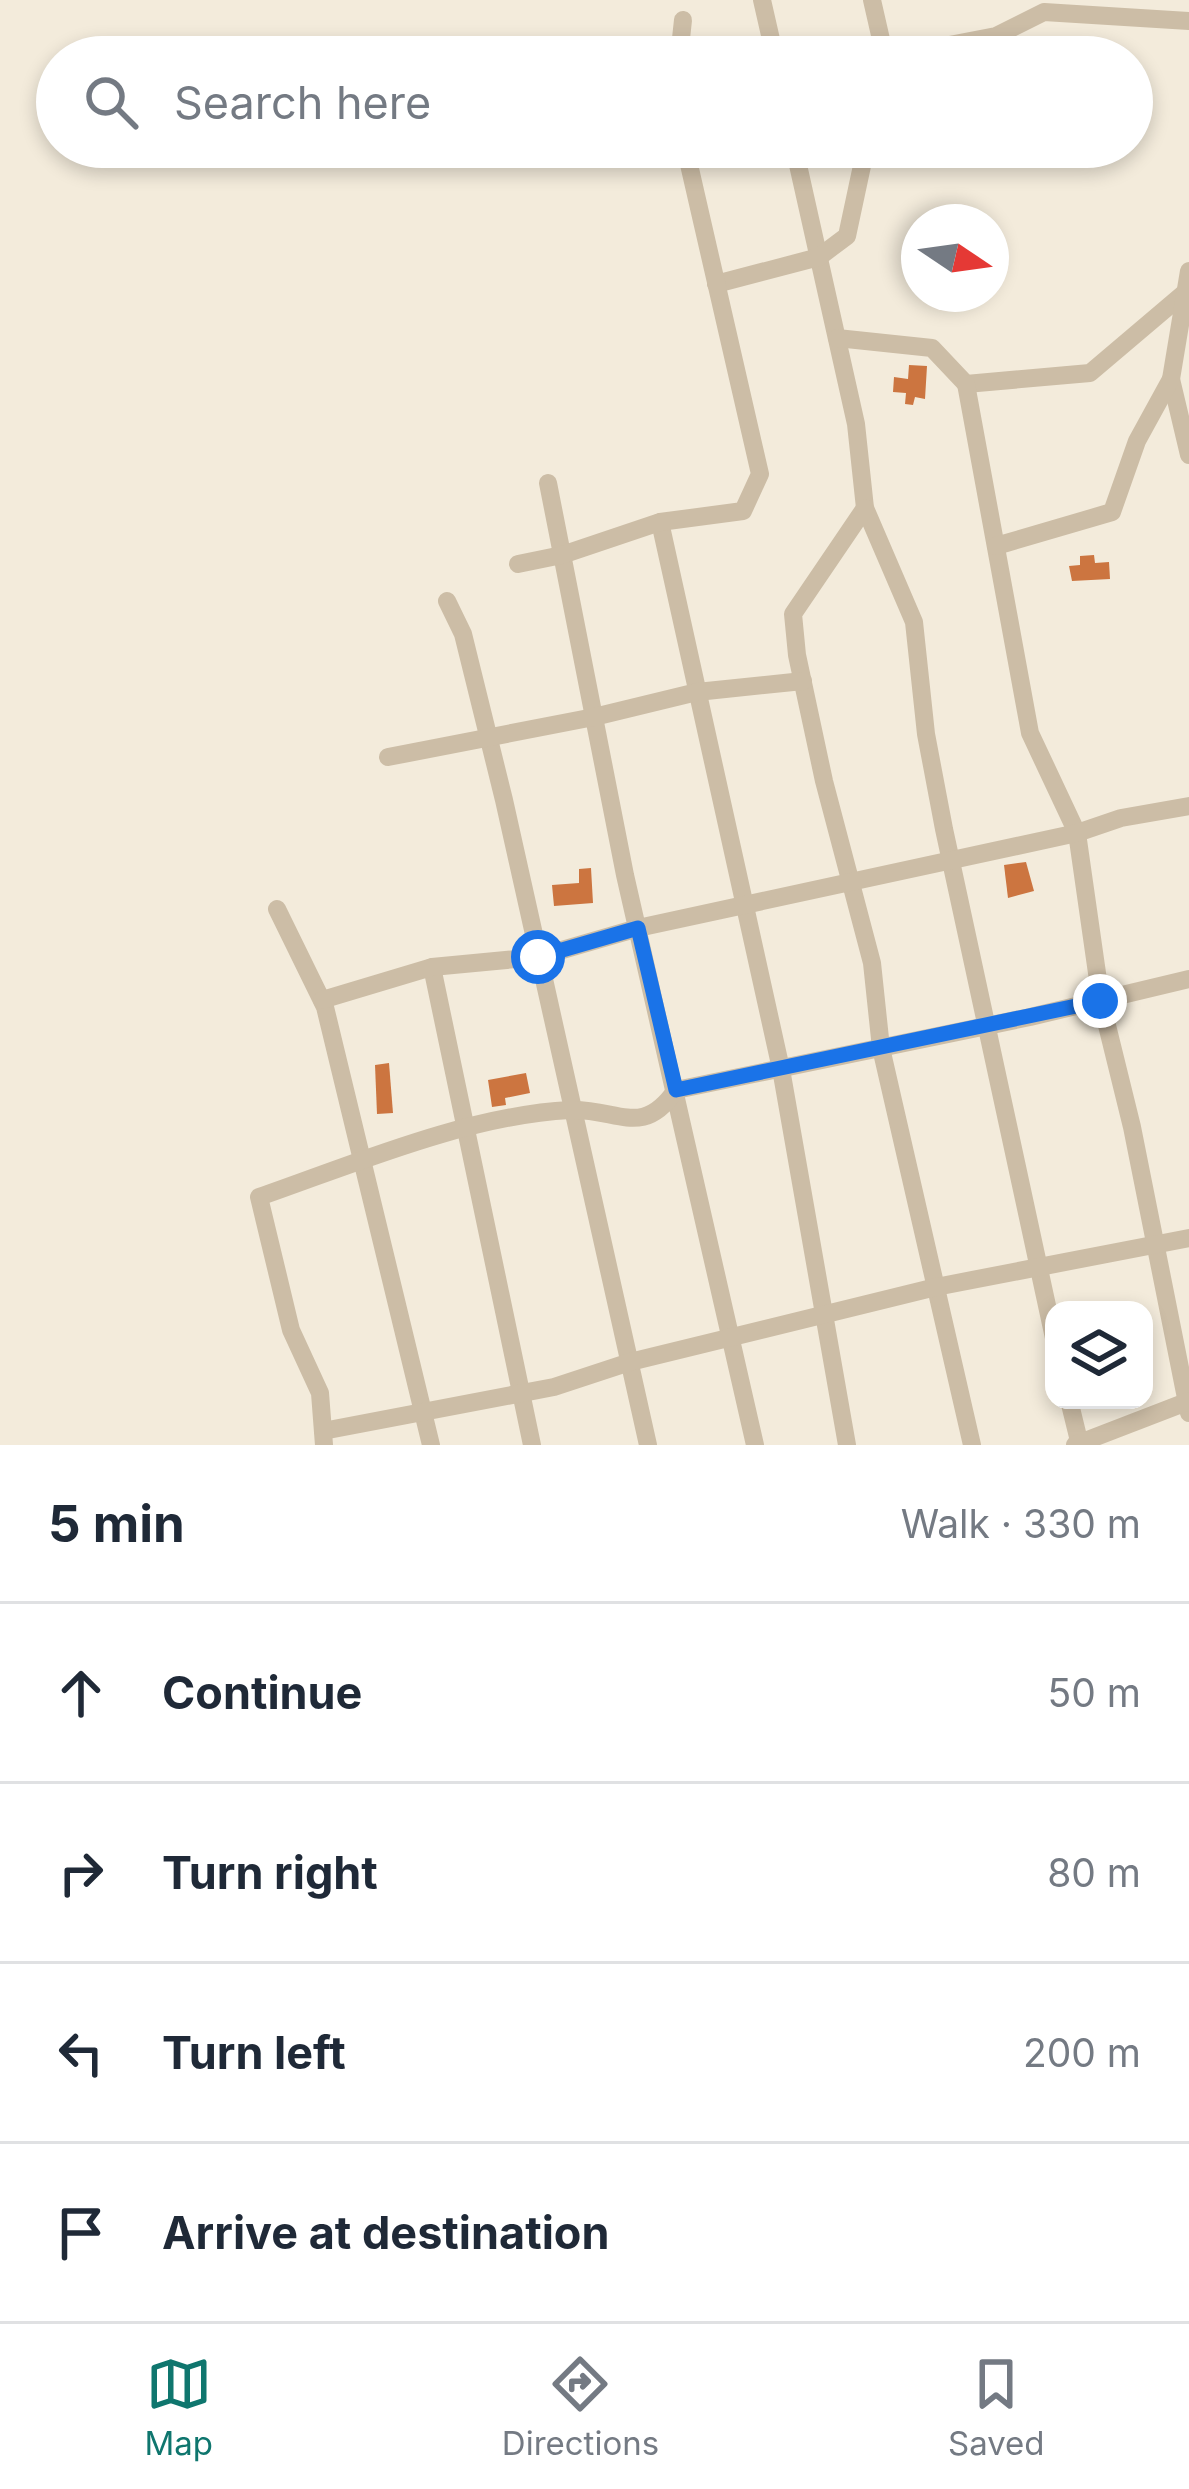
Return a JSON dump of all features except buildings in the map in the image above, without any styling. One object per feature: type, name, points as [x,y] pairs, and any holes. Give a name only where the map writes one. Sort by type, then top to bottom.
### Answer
[{"type":"street","points":[[762,0],[770,36]]},
{"type":"street","points":[[872,0],[881,36]]},
{"type":"street","points":[[991,36],[1044,13],[1189,21]]},
{"type":"street","points":[[683,20],[683,36]]},
{"type":"street","points":[[518,564],[562,555],[660,522],[743,511],[760,474],[690,168]]},
{"type":"street","points":[[799,168],[856,424],[865,508],[914,622],[926,734],[1045,1301]]},
{"type":"street","points":[[716,284],[819,257],[847,236],[862,168]]},
{"type":"street","points":[[966,384],[1090,373],[1188,283]]},
{"type":"street","points":[[996,546],[1112,512],[1137,441],[1171,380],[1188,283]]},
{"type":"street","points":[[837,338],[932,348],[966,384],[1030,733],[1076,833],[1100,1001],[1188,1405],[1078,1445],[1071,1409]]},
{"type":"street","points":[[1171,380],[1189,455]]},
{"type":"street","points":[[548,483],[638,928],[754,1445]]},
{"type":"street","points":[[865,508],[793,614],[803,681],[872,963],[881,1048],[972,1445]]},
{"type":"street","points":[[660,522],[781,1069],[847,1445]]},
{"type":"street","points":[[447,601],[463,634],[488,736],[648,1445]]},
{"type":"street","points":[[388,757],[697,692],[803,681]]},
{"type":"street","points":[[322,1000],[432,968],[538,957],[638,928],[1189,806]]},
{"type":"street","points":[[277,908],[322,1000],[431,1445]]},
{"type":"street","points":[[432,968],[532,1445]]},
{"type":"street","points":[[1189,980],[676,1090],[662,1110],[640,1120],[571,1110],[465,1128],[259,1197],[291,1330],[320,1394],[323,1438],[520,1394],[936,1287],[1189,1238]]},
{"type":"route","points":[[538,957],[638,928],[676,1090],[1100,1001]]}]
